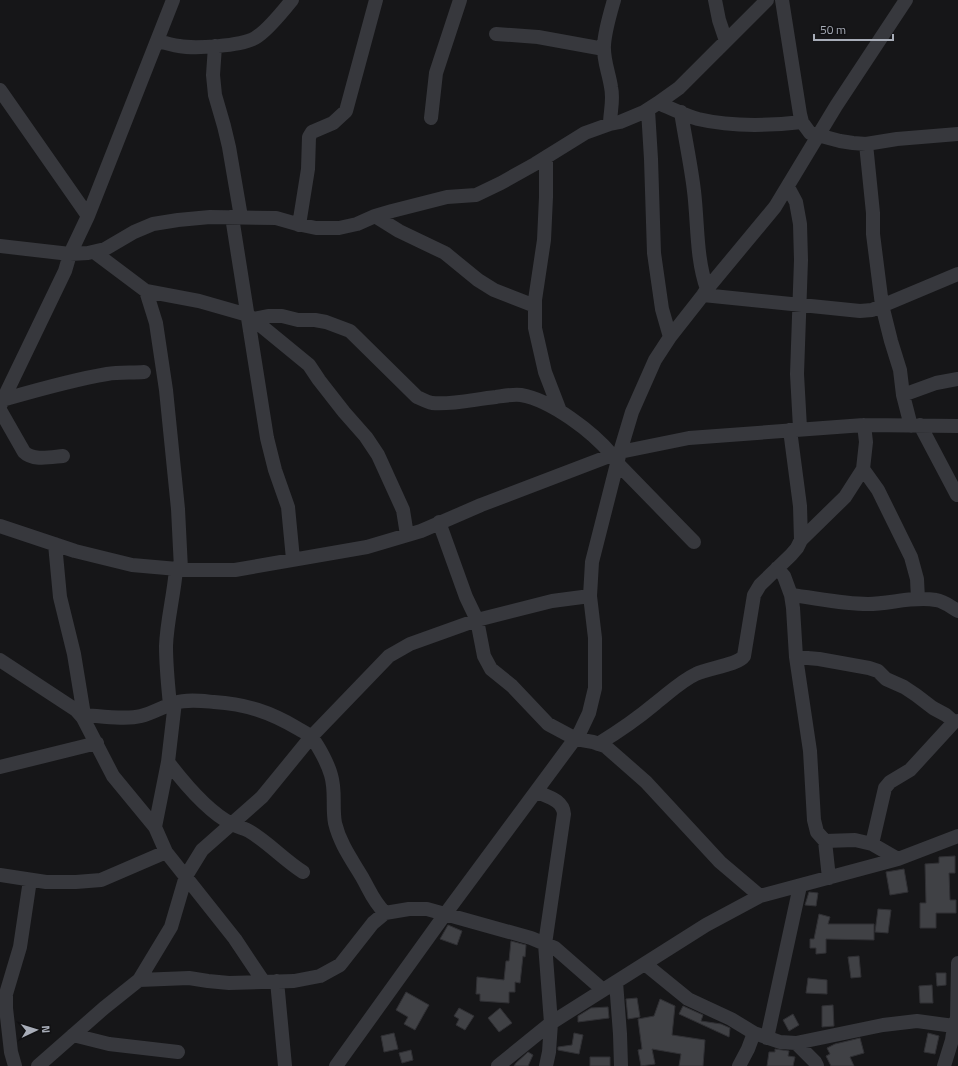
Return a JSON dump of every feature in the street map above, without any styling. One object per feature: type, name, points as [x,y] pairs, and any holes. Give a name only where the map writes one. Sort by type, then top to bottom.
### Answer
[{"type":"street","points":[[1,405],[65,271],[70,254],[88,216],[173,0]]},
{"type":"street","points":[[158,41],[180,46],[215,46],[244,42],[257,38],[292,0]]},
{"type":"street","points":[[299,225],[308,169],[309,137],[312,132],[333,123],[346,111],[376,0]]},
{"type":"street","points":[[431,118],[436,73],[460,0]]},
{"type":"street","points":[[610,124],[610,110],[613,99],[604,49],[614,0]]},
{"type":"street","points":[[715,0],[719,20],[726,41]]},
{"type":"street","points":[[0,246],[70,254],[94,252],[105,249],[134,232],[153,224],[178,220],[237,217],[276,218],[299,225],[316,228],[339,228],[357,224],[375,216],[447,197],[476,195],[501,183],[585,133],[620,122],[653,107],[679,88],[767,0]]},
{"type":"street","points":[[782,0],[802,122],[810,133],[840,142],[866,144],[897,139],[958,134]]},
{"type":"street","points":[[336,1066],[446,914],[576,739],[590,713],[594,688],[595,638],[590,596],[592,562],[616,457],[635,406],[655,360],[670,336],[776,207],[836,106],[906,0]]},
{"type":"street","points":[[496,34],[538,37],[604,49]]},
{"type":"street","points":[[215,46],[213,74],[214,95],[229,147],[237,217],[268,438],[275,470],[288,507],[293,559]]},
{"type":"street","points":[[0,90],[88,216]]},
{"type":"street","points":[[653,107],[681,112],[698,119],[748,125],[773,125],[802,122]]},
{"type":"street","points":[[653,107],[651,159],[654,253],[662,309],[670,336]]},
{"type":"street","points":[[681,112],[694,190],[700,260],[705,292]]},
{"type":"street","points":[[866,144],[873,213],[873,234],[882,305],[900,370],[903,395],[916,426],[957,495]]},
{"type":"street","points":[[546,157],[544,240],[535,306],[535,328],[545,372],[560,411]]},
{"type":"street","points":[[788,187],[796,202],[800,224],[801,260],[795,429],[801,540]]},
{"type":"street","points":[[375,216],[399,231],[445,254],[478,280],[494,290],[535,306]]},
{"type":"street","points":[[94,252],[146,291],[199,301],[251,317],[282,316],[298,320],[315,320],[326,322],[350,331],[418,397],[430,402],[470,402],[495,397],[520,395],[539,401],[560,411],[616,457],[694,542]]},
{"type":"street","points":[[705,292],[799,306],[860,311],[872,310],[958,274]]},
{"type":"street","points":[[146,291],[156,323],[166,390],[178,509],[178,569],[166,644],[167,670],[173,704],[168,762],[155,827]]},
{"type":"street","points":[[251,317],[309,365],[335,401],[374,449],[402,510],[407,535]]},
{"type":"street","points":[[1,405],[62,383],[109,374],[144,372]]},
{"type":"street","points":[[903,395],[936,383],[958,379]]},
{"type":"street","points":[[1,405],[24,452],[28,455],[37,457],[63,456]]},
{"type":"street","points":[[598,744],[656,704],[678,685],[696,674],[713,667],[742,659],[744,656],[754,595],[760,585],[791,555],[801,540],[845,497],[863,469],[866,442],[864,425]]},
{"type":"street","points":[[0,526],[75,551],[132,565],[178,569],[236,570],[367,547],[421,531],[439,522],[616,457],[689,438],[864,425],[958,426]]},
{"type":"street","points":[[863,469],[878,490],[911,557],[917,579],[918,599]]},
{"type":"street","points":[[439,522],[466,597],[477,620],[484,656],[491,669],[512,686],[548,724],[576,739],[605,746],[646,782],[720,862],[760,896]]},
{"type":"street","points":[[55,544],[60,597],[74,654],[83,717]]},
{"type":"street","points":[[777,568],[784,576],[791,595],[796,657],[810,751],[814,820],[818,832],[824,841],[829,878]]},
{"type":"street","points":[[791,595],[841,602],[869,604],[918,599],[937,600],[950,605],[958,611]]},
{"type":"street","points":[[38,1066],[104,1008],[139,980],[171,927],[186,876],[202,850],[262,797],[311,736],[390,656],[410,644],[477,620],[552,601],[590,596]]},
{"type":"street","points":[[796,657],[820,659],[869,668],[878,672],[886,679],[904,687],[933,708],[956,722],[910,770],[890,782],[885,788],[872,844]]},
{"type":"street","points":[[0,660],[76,710],[83,717],[113,776],[155,827],[166,852],[270,981],[286,1066]]},
{"type":"street","points":[[83,717],[140,716],[173,704],[207,701],[240,705],[279,717],[311,736],[331,775],[334,790],[333,809],[344,849],[362,877],[376,904],[385,913]]},
{"type":"street","points":[[0,767],[97,744]]},
{"type":"street","points":[[168,762],[199,799],[231,824],[249,831],[303,872]]},
{"type":"street","points":[[537,792],[560,802],[564,809],[545,944],[551,1023],[549,1052],[546,1066]]},
{"type":"street","points":[[498,1066],[551,1023],[706,925],[760,896],[898,859],[958,836]]},
{"type":"street","points":[[824,841],[855,840],[872,844],[898,859]]},
{"type":"street","points":[[0,875],[30,880],[76,882],[101,880],[166,852]]},
{"type":"street","points":[[15,1066],[11,1052],[6,1008],[6,994],[20,947],[30,880]]},
{"type":"street","points":[[767,1038],[800,886]]},
{"type":"street","points":[[139,980],[189,978],[228,983],[294,981],[320,976],[340,965],[373,923],[385,913],[409,909],[427,909],[532,938],[556,948],[603,990]]},
{"type":"street","points":[[944,1066],[957,1018],[958,963]]},
{"type":"street","points":[[645,964],[688,999],[731,1019],[754,1033],[780,1042],[796,1043],[883,1025],[917,1021],[954,1026]]},
{"type":"street","points":[[616,982],[621,1066]]},
{"type":"street","points":[[739,1066],[748,1050],[754,1033]]},
{"type":"street","points":[[73,1035],[109,1044],[178,1052]]},
{"type":"street","points":[[796,1043],[815,1062],[817,1066]]},
{"type":"building","points":[[955,856],[955,873],[949,873],[950,900],[956,900],[956,913],[936,913],[936,928],[920,928],[920,903],[926,903],[925,864],[939,863],[939,857]]},
{"type":"building","points":[[904,869],[908,892],[890,895],[886,872]]},
{"type":"building","points":[[809,892],[818,893],[816,906],[805,905]]},
{"type":"building","points":[[878,909],[891,910],[888,933],[875,932]]},
{"type":"building","points":[[819,914],[830,917],[828,924],[874,924],[874,940],[826,939],[826,953],[816,954],[816,948],[810,948],[810,939],[814,939]]},
{"type":"building","points":[[448,925],[462,931],[457,945],[440,939]]},
{"type":"building","points":[[511,941],[526,945],[525,957],[523,956],[520,983],[515,982],[515,992],[509,992],[509,1003],[480,1001],[480,994],[476,994],[477,977],[504,980],[506,961],[509,961]]},
{"type":"building","points":[[859,956],[861,977],[851,978],[848,957]]},
{"type":"building","points":[[936,973],[946,973],[946,985],[937,986]]},
{"type":"building","points":[[808,978],[827,980],[827,994],[806,993]]},
{"type":"building","points":[[932,985],[933,1003],[920,1003],[919,986]]},
{"type":"building","points":[[406,992],[429,1005],[415,1030],[404,1024],[408,1017],[396,1010]]},
{"type":"building","points":[[637,998],[640,1017],[628,1019],[626,999]]},
{"type":"building","points":[[660,999],[675,1006],[672,1035],[705,1040],[703,1066],[679,1066],[681,1054],[652,1049],[655,1064],[641,1066],[638,1050],[642,1049],[638,1019],[654,1016]]},
{"type":"building","points":[[833,1005],[834,1026],[822,1027],[822,1006]]},
{"type":"building","points":[[683,1006],[703,1015],[701,1021],[721,1024],[730,1028],[729,1037],[679,1014]]},
{"type":"building","points":[[608,1007],[609,1018],[578,1022],[578,1016],[591,1008]]},
{"type":"building","points":[[459,1008],[474,1016],[465,1030],[456,1025],[459,1019],[454,1016]]},
{"type":"building","points":[[500,1008],[512,1023],[499,1032],[488,1018]]},
{"type":"building","points":[[793,1014],[799,1025],[789,1031],[783,1020]]},
{"type":"building","points":[[394,1033],[398,1049],[384,1052],[381,1036]]},
{"type":"building","points":[[574,1033],[583,1035],[579,1054],[558,1050],[558,1047],[572,1045]]},
{"type":"building","points":[[928,1033],[939,1036],[935,1054],[924,1052]]},
{"type":"building","points":[[860,1038],[864,1053],[850,1057],[854,1066],[831,1066],[826,1056],[830,1054],[827,1048],[835,1044]]},
{"type":"building","points":[[775,1049],[789,1051],[788,1056],[795,1057],[793,1066],[767,1066],[769,1052],[775,1052]]},
{"type":"building","points":[[411,1050],[413,1060],[402,1063],[399,1053]]},
{"type":"building","points":[[528,1052],[533,1055],[528,1066],[514,1066],[516,1063]]},
{"type":"building","points":[[590,1057],[610,1057],[610,1066],[590,1066]]}]
